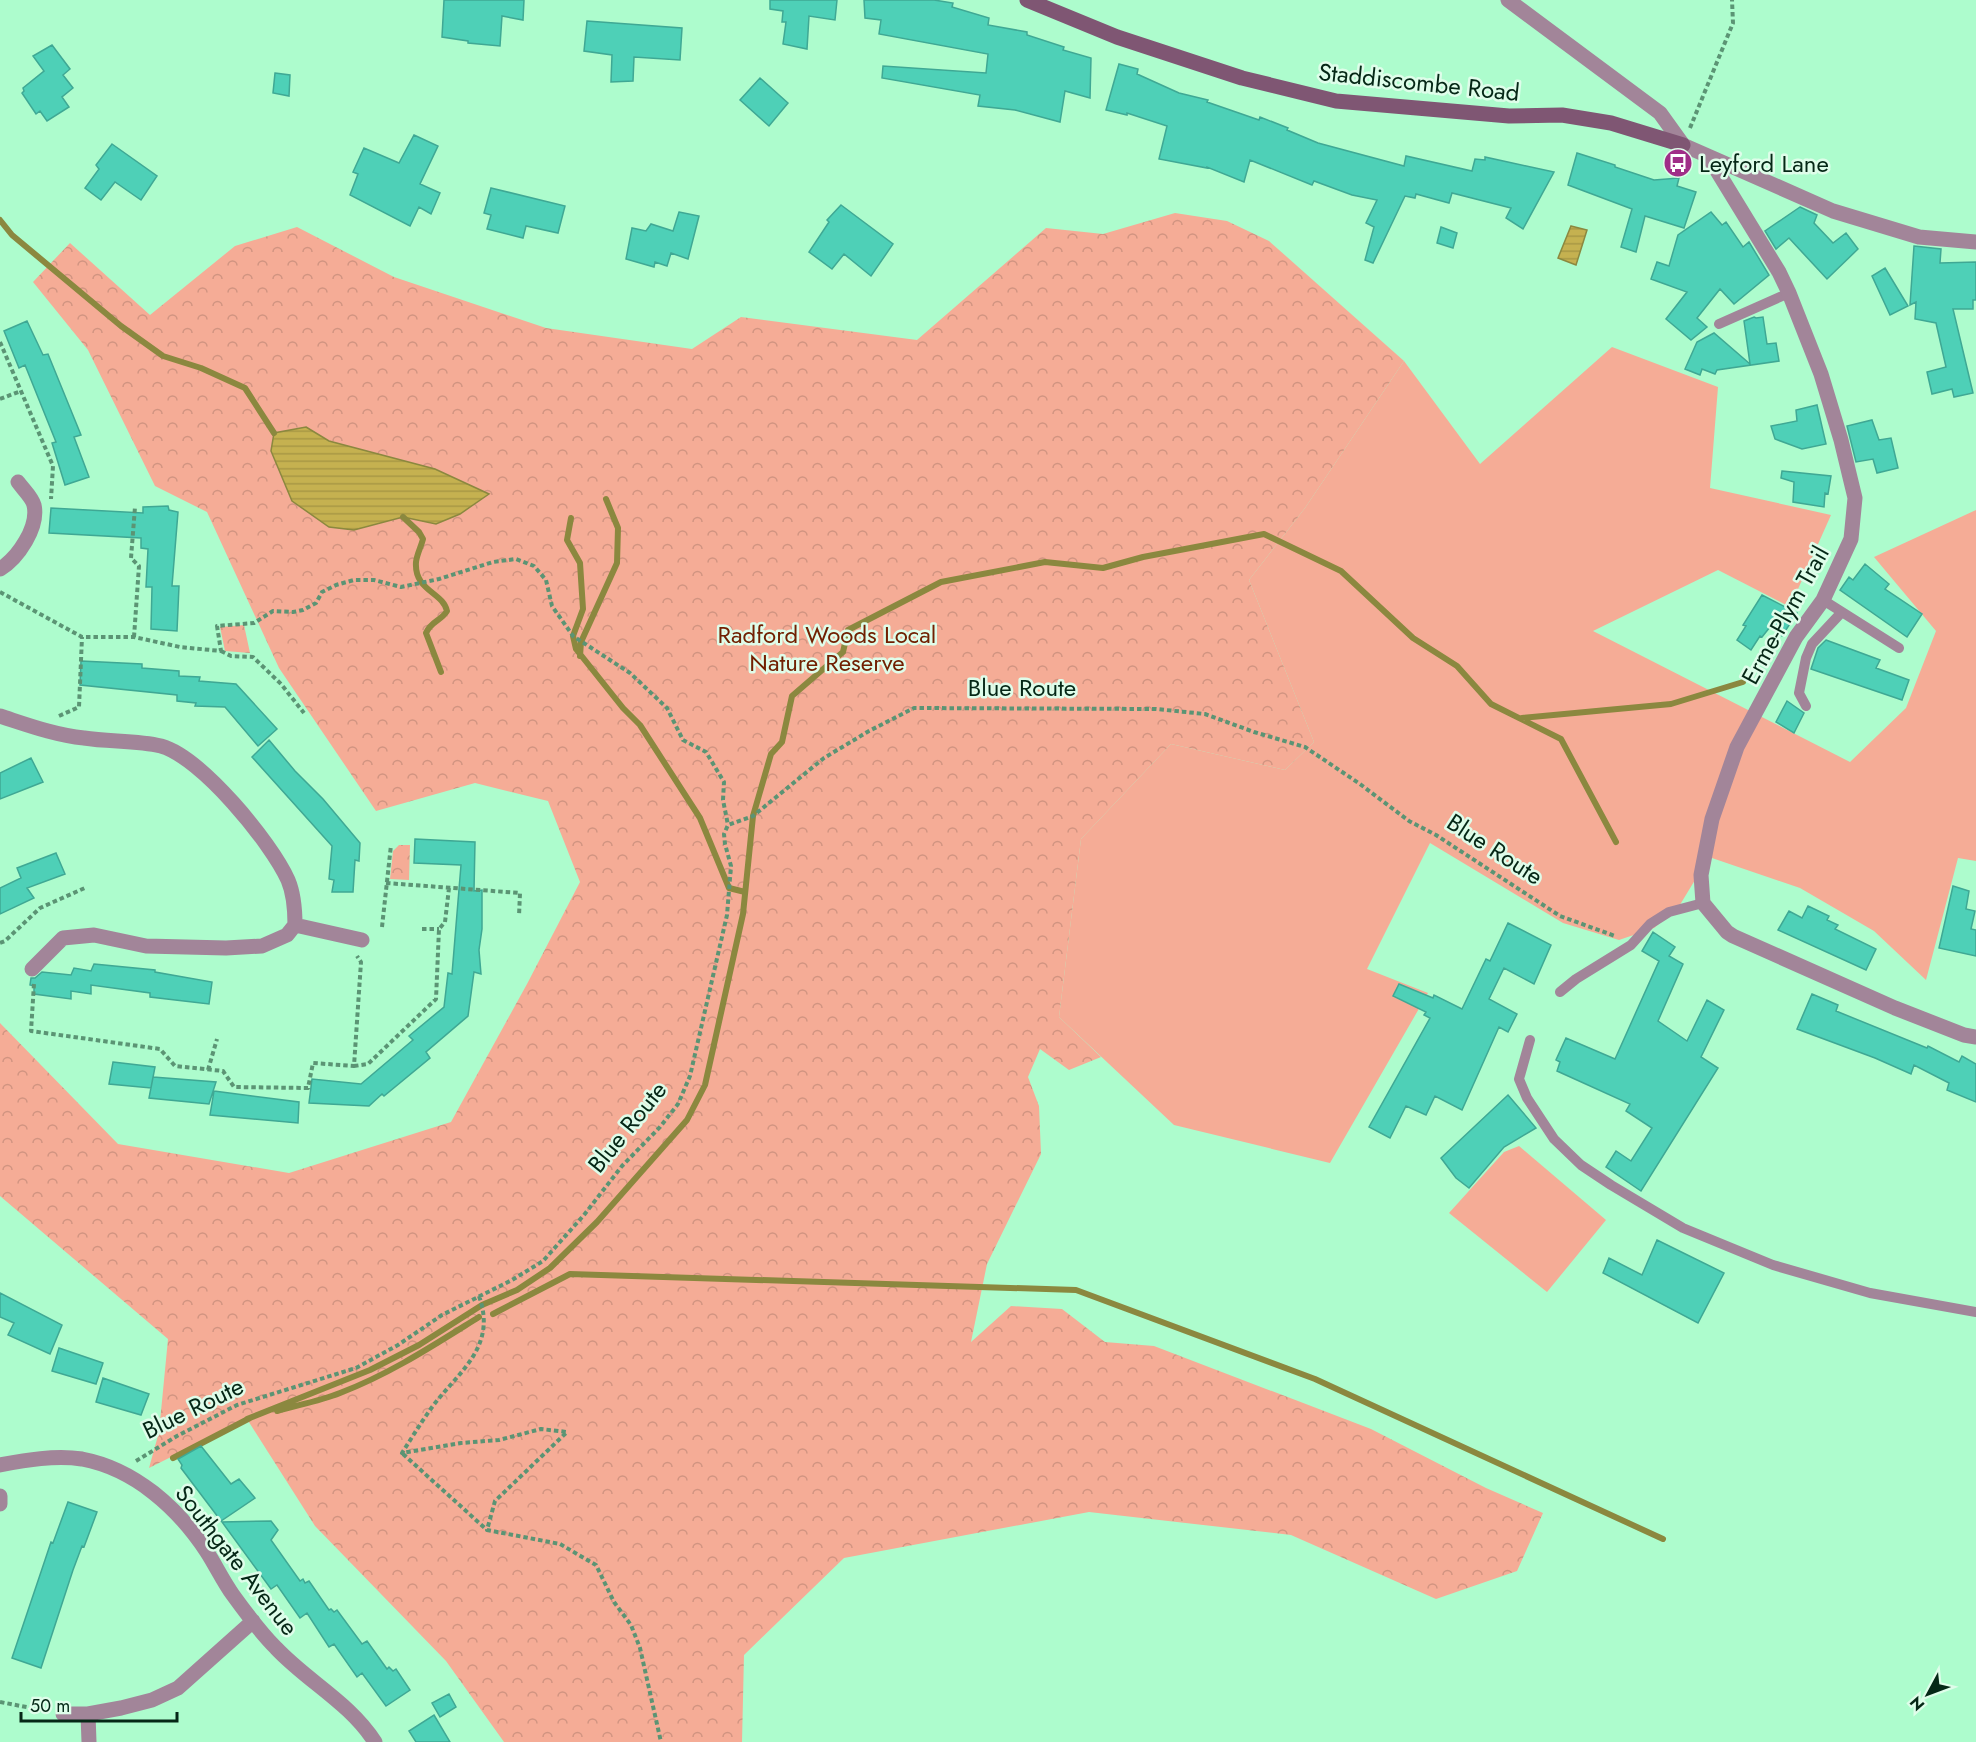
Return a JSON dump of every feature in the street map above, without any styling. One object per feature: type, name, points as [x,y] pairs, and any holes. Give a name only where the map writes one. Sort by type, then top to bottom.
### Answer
[{"type":"street","name":"Staddiscombe Road","points":[[1027,0],[1117,37],[1242,78],[1336,101],[1509,116],[1562,115],[1611,123],[1683,146],[1833,211],[1919,237],[1976,242]]},
{"type":"street","points":[[1508,0],[1660,114],[1683,146]]},
{"type":"street","name":"Erme-Plym Trail","points":[[1703,903],[1701,875],[1704,855],[1712,819],[1737,747],[1796,637],[1823,600],[1851,538],[1855,498],[1841,440],[1821,374],[1789,293],[1779,272],[1708,156]]},
{"type":"street","points":[[0,569],[11,562],[26,542],[35,516],[34,502],[18,482]]},
{"type":"street","points":[[0,717],[82,738],[162,746],[180,755],[206,773],[264,839],[289,881],[294,902],[295,925],[287,934],[262,946],[226,948],[146,946],[94,935],[63,938],[34,966]]},
{"type":"street","points":[[1703,903],[1727,932],[1744,941],[1895,1008],[1964,1035],[1976,1037]]},
{"type":"street","points":[[295,925],[357,939]]},
{"type":"street","name":"Southgate Avenue","points":[[0,1465],[48,1458],[82,1459],[121,1472],[157,1494],[186,1524],[206,1551],[232,1594],[277,1650],[351,1712],[375,1742]]},
{"type":"street","points":[[0,1496],[0,1504]]},
{"type":"street","points":[[63,1714],[88,1714],[152,1700],[178,1688],[254,1622]]},
{"type":"street","points":[[88,1714],[88,1742]]},
{"type":"lane","points":[[1719,324],[1789,293]]},
{"type":"lane","points":[[1823,600],[1899,648]]},
{"type":"lane","points":[[1806,706],[1799,693],[1806,658],[1812,644],[1841,613]]},
{"type":"lane","points":[[1560,992],[1576,979],[1631,945],[1650,924],[1669,912],[1703,903]]},
{"type":"lane","points":[[1530,1040],[1520,1079],[1527,1098],[1554,1139],[1581,1165],[1611,1185],[1683,1228],[1773,1265],[1870,1293],[1976,1312]]},
{"type":"path","points":[[1683,146],[1733,23],[1732,0]]},
{"type":"path","points":[[0,342],[53,466],[51,501],[34,502]]},
{"type":"path","points":[[0,399],[21,391]]},
{"type":"path","points":[[134,637],[139,566],[131,558],[135,507]]},
{"type":"path","points":[[221,651],[217,626],[254,623],[273,611],[303,610],[316,603],[322,592],[354,580],[375,580],[401,587],[493,562],[516,560],[534,566],[546,580],[552,606],[573,636],[630,673],[667,708],[683,740],[706,752],[724,782],[723,800],[729,825]]},
{"type":"path","points":[[0,592],[82,637],[134,637],[180,647],[221,651],[231,656],[253,657],[281,684],[304,712]]},
{"type":"path","points":[[34,727],[79,707],[82,637]]},
{"type":"path","name":"Blue Route","points":[[121,1472],[177,1436],[237,1405],[356,1368],[398,1345],[441,1315],[512,1280],[543,1261],[585,1215],[622,1166],[660,1127],[678,1104],[690,1076],[727,915],[731,866],[724,844],[724,834],[729,825],[753,816],[824,758],[914,708],[1156,709],[1205,714],[1305,747],[1409,821],[1436,835],[1560,916],[1618,937],[1636,939]]},
{"type":"path","points":[[382,927],[391,845]]},
{"type":"path","points":[[386,883],[520,893],[519,916]]},
{"type":"path","points":[[0,943],[40,908],[87,887]]},
{"type":"path","points":[[34,966],[31,1031],[160,1049],[175,1066],[223,1071],[234,1087],[308,1089],[313,1063],[354,1066],[368,1064],[436,999],[440,928],[445,922],[449,888]]},
{"type":"path","points":[[422,929],[440,928]]},
{"type":"path","points":[[354,1066],[361,962],[353,951],[357,939]]},
{"type":"path","points":[[208,1070],[218,1039]]},
{"type":"path","points":[[402,1453],[431,1408],[472,1359],[482,1336],[486,1316],[479,1296]]},
{"type":"path","points":[[402,1453],[461,1443],[499,1440],[541,1430],[567,1432],[495,1501],[487,1530]]},
{"type":"path","points":[[402,1453],[487,1530],[560,1544],[596,1565],[614,1602],[631,1625],[640,1648],[661,1742]]},
{"type":"path","points":[[0,1702],[63,1714]]},
{"type":"green space","name":"Radford Woods Local Nature Reserve","points":[[1175,213],[1227,221],[1269,241],[1404,361],[1305,508],[1249,580],[1314,742],[1285,770],[1171,744],[1081,839],[1059,1017],[1101,1057],[1069,1070],[1040,1049],[1028,1077],[1039,1106],[1041,1154],[987,1264],[971,1342],[1011,1306],[1062,1309],[1105,1342],[1154,1346],[1371,1429],[1486,1488],[1543,1513],[1517,1571],[1436,1599],[1291,1535],[1089,1512],[844,1558],[744,1655],[742,1742],[504,1742],[446,1661],[315,1526],[247,1419],[149,1468],[159,1432],[168,1339],[0,1196],[0,1023],[118,1144],[289,1173],[451,1122],[580,882],[548,801],[475,783],[376,811],[279,668],[207,512],[155,486],[88,350],[33,282],[70,243],[150,315],[235,246],[297,227],[394,277],[546,328],[692,349],[741,317],[917,340],[1046,228],[1103,234]]},
{"type":"green space","points":[[1612,347],[1718,387],[1710,488],[1831,515],[1790,607],[1718,570],[1593,631],[1850,762],[1906,708],[1936,631],[1874,557],[1976,510],[1976,861],[1958,858],[1926,980],[1874,931],[1800,888],[1709,857],[1678,908],[1654,928],[1619,940],[1563,923],[1430,843],[1367,969],[1428,993],[1330,1163],[1174,1125],[1059,1017],[1081,839],[1171,744],[1285,770],[1314,742],[1249,580],[1305,508],[1404,361],[1480,464]]},
{"type":"green space","points":[[244,625],[250,653],[225,651],[220,627]]},
{"type":"green space","points":[[399,845],[410,845],[409,880],[390,879],[393,851]]},
{"type":"green space","points":[[1519,1146],[1606,1220],[1547,1292],[1449,1213],[1504,1152]]},
{"type":"shaded area","points":[[1571,226],[1587,230],[1576,265],[1558,258]]},
{"type":"shaded area","points":[[306,427],[329,441],[435,469],[489,494],[460,514],[436,524],[403,517],[354,530],[329,527],[292,501],[271,451],[274,433]]},
{"type":"building","points":[[444,0],[524,0],[523,20],[502,16],[500,46],[468,43],[468,41],[442,37]]},
{"type":"building","points":[[770,0],[837,0],[835,20],[809,16],[807,49],[783,44],[786,22],[782,22],[783,11],[770,9]]},
{"type":"building","points":[[864,0],[934,0],[953,3],[952,7],[989,18],[988,25],[1027,32],[1027,35],[1064,47],[1063,50],[1091,58],[1090,98],[1065,91],[1060,122],[1015,110],[978,106],[980,95],[882,78],[883,66],[986,73],[988,54],[879,34],[881,20],[865,18]]},
{"type":"building","points":[[587,21],[682,28],[680,60],[634,57],[633,81],[611,82],[612,55],[584,51]]},
{"type":"building","points":[[52,45],[70,69],[63,75],[73,88],[62,97],[69,107],[47,121],[40,111],[36,114],[22,93],[23,88],[44,71],[33,56]]},
{"type":"building","points":[[1119,64],[1138,69],[1137,74],[1179,93],[1208,100],[1207,102],[1259,120],[1260,117],[1318,143],[1404,166],[1406,156],[1472,171],[1475,159],[1485,160],[1485,157],[1554,172],[1523,229],[1506,218],[1511,208],[1452,193],[1449,203],[1416,194],[1415,198],[1405,196],[1373,263],[1365,260],[1374,227],[1366,223],[1377,200],[1352,195],[1314,181],[1312,185],[1250,160],[1244,182],[1207,167],[1159,159],[1167,126],[1127,113],[1127,115],[1106,110]]},
{"type":"building","points":[[275,73],[290,75],[289,96],[273,93]]},
{"type":"building","points":[[760,78],[788,103],[769,126],[740,100]]},
{"type":"building","points":[[414,135],[438,146],[420,184],[440,193],[431,214],[419,207],[410,226],[350,195],[358,174],[353,172],[364,148],[399,163]]},
{"type":"building","points":[[112,144],[157,176],[141,200],[115,182],[101,200],[85,188],[99,169],[96,165]]},
{"type":"building","points":[[1577,153],[1654,180],[1679,178],[1677,186],[1696,192],[1684,228],[1645,216],[1636,252],[1621,247],[1632,209],[1568,185]]},
{"type":"building","points":[[491,188],[565,206],[558,233],[526,226],[523,238],[487,229],[491,215],[484,213]]},
{"type":"building","points":[[841,205],[893,244],[871,276],[844,254],[832,269],[809,252],[829,222],[827,220]]},
{"type":"building","points":[[1800,207],[1817,215],[1814,223],[1833,243],[1846,233],[1858,249],[1827,279],[1789,238],[1776,249],[1765,231]]},
{"type":"building","points":[[679,212],[699,216],[688,259],[671,253],[667,266],[655,262],[654,267],[626,259],[632,228],[646,231],[651,224],[673,231]]},
{"type":"building","points":[[1711,212],[1722,225],[1726,222],[1743,247],[1749,242],[1769,275],[1734,304],[1720,289],[1697,318],[1707,327],[1691,340],[1666,319],[1687,292],[1651,279],[1657,262],[1669,266],[1678,235]]},
{"type":"building","points":[[1441,227],[1457,233],[1453,248],[1437,243]]},
{"type":"building","points":[[1914,246],[1941,249],[1940,263],[1976,262],[1976,300],[1973,300],[1973,309],[1953,309],[1973,393],[1954,397],[1952,389],[1932,394],[1927,372],[1946,367],[1936,323],[1915,319],[1916,302],[1910,305]]},
{"type":"building","points":[[1885,268],[1908,306],[1890,315],[1872,276]]},
{"type":"building","points":[[1754,317],[1763,317],[1767,344],[1776,343],[1779,361],[1717,370],[1715,374],[1702,369],[1700,375],[1685,369],[1697,342],[1714,333],[1750,364],[1744,321]]},
{"type":"building","points":[[27,321],[43,355],[48,354],[81,435],[74,437],[89,477],[65,485],[52,443],[56,442],[25,365],[19,368],[4,331]]},
{"type":"building","points":[[1817,405],[1826,444],[1802,449],[1775,439],[1771,426],[1797,421],[1796,410]]},
{"type":"building","points":[[1872,420],[1879,440],[1891,438],[1898,468],[1877,473],[1873,459],[1856,462],[1847,426]]},
{"type":"building","points":[[1782,471],[1831,476],[1828,494],[1825,493],[1824,507],[1793,502],[1794,482],[1781,478]]},
{"type":"building","points":[[168,506],[169,510],[178,512],[172,586],[179,586],[177,631],[151,629],[152,587],[146,587],[148,549],[141,548],[141,538],[49,533],[51,508],[143,513],[143,507]]},
{"type":"building","points":[[1865,564],[1889,584],[1885,589],[1922,614],[1907,637],[1840,590],[1849,577],[1853,580]]},
{"type":"building","points":[[1762,595],[1797,613],[1782,636],[1770,627],[1762,637],[1760,636],[1751,650],[1737,640],[1746,626],[1743,625]]},
{"type":"building","points":[[1826,640],[1880,660],[1876,668],[1909,680],[1902,700],[1811,669],[1818,648]]},
{"type":"building","points":[[81,661],[142,664],[142,668],[179,671],[179,676],[200,677],[199,681],[236,684],[277,729],[258,746],[225,707],[195,706],[196,703],[177,701],[177,695],[80,685]]},
{"type":"building","points":[[1787,701],[1804,713],[1794,733],[1776,722]]},
{"type":"building","points":[[269,740],[360,843],[359,861],[355,860],[353,892],[332,892],[334,880],[329,879],[332,846],[252,757]]},
{"type":"building","points":[[31,758],[43,782],[0,799],[0,773]]},
{"type":"building","points":[[415,839],[475,842],[474,891],[482,890],[482,929],[479,950],[481,974],[474,972],[468,1016],[426,1052],[430,1058],[369,1106],[309,1103],[312,1079],[361,1084],[413,1040],[409,1036],[444,1007],[448,973],[452,974],[461,865],[414,863]]},
{"type":"building","points":[[56,853],[65,874],[27,888],[34,898],[0,914],[0,888],[21,878],[17,868]]},
{"type":"building","points":[[1953,886],[1969,891],[1966,909],[1975,911],[1971,929],[1976,930],[1976,956],[1939,948]]},
{"type":"building","points":[[1808,906],[1829,916],[1827,920],[1838,925],[1835,929],[1876,949],[1866,970],[1778,930],[1789,911],[1802,918]]},
{"type":"building","points":[[1508,923],[1551,945],[1534,984],[1504,968],[1489,999],[1517,1014],[1508,1032],[1499,1027],[1462,1110],[1435,1096],[1426,1115],[1406,1106],[1390,1138],[1369,1127],[1430,1018],[1424,1015],[1426,1012],[1393,996],[1399,984],[1433,998],[1434,995],[1462,1009],[1486,959],[1490,961]]},
{"type":"building","points":[[1653,932],[1675,947],[1669,956],[1683,964],[1658,1021],[1687,1041],[1707,1000],[1724,1010],[1701,1057],[1718,1068],[1641,1191],[1606,1167],[1616,1151],[1631,1161],[1652,1128],[1626,1111],[1630,1104],[1557,1071],[1560,1062],[1556,1060],[1566,1038],[1615,1059],[1659,961],[1642,951]]},
{"type":"building","points":[[94,964],[155,970],[155,972],[212,982],[209,1004],[150,997],[150,993],[91,985],[91,994],[71,991],[71,999],[34,994],[34,986],[30,985],[31,978],[35,978],[42,972],[71,975],[74,968],[91,971]]},
{"type":"building","points":[[1812,994],[1838,1005],[1836,1011],[1927,1048],[1928,1046],[1959,1062],[1962,1056],[1976,1064],[1976,1102],[1947,1090],[1949,1083],[1914,1065],[1911,1074],[1797,1029]]},
{"type":"building","points":[[113,1062],[155,1067],[151,1088],[109,1084]]},
{"type":"building","points":[[153,1077],[216,1082],[209,1104],[149,1098]]},
{"type":"building","points":[[214,1091],[299,1102],[298,1123],[210,1115]]},
{"type":"building","points":[[1508,1095],[1536,1128],[1504,1147],[1469,1188],[1456,1178],[1441,1158]]},
{"type":"building","points":[[1657,1240],[1724,1273],[1698,1323],[1603,1273],[1609,1258],[1642,1275]]},
{"type":"building","points":[[0,1293],[62,1325],[50,1354],[8,1335],[14,1323],[0,1317]]},
{"type":"building","points":[[59,1348],[103,1363],[96,1384],[52,1371]]},
{"type":"building","points":[[103,1378],[149,1394],[141,1415],[96,1402]]},
{"type":"building","points":[[201,1446],[231,1484],[239,1479],[255,1498],[221,1521],[181,1468],[182,1465],[178,1459]]},
{"type":"building","points":[[68,1502],[97,1512],[73,1570],[41,1668],[12,1658],[51,1542],[53,1543]]},
{"type":"building","points":[[271,1521],[278,1530],[271,1540],[300,1581],[303,1579],[305,1583],[309,1581],[329,1610],[334,1612],[337,1610],[362,1644],[367,1641],[387,1669],[389,1667],[393,1671],[396,1669],[410,1690],[386,1706],[362,1673],[357,1677],[334,1644],[329,1647],[307,1613],[300,1618],[277,1585],[271,1589],[222,1522]]},
{"type":"building","points":[[449,1694],[456,1707],[440,1717],[432,1703]]},
{"type":"building","points":[[434,1715],[450,1742],[416,1742],[409,1731]]},
{"type":"waterway","points":[[0,220],[12,235],[121,326],[163,356],[201,368],[245,388],[274,433]]},
{"type":"waterway","points":[[580,656],[581,642],[617,563],[618,528],[606,499]]},
{"type":"waterway","points":[[403,517],[423,539],[416,562],[419,579],[440,599],[447,611],[426,633],[441,672]]},
{"type":"waterway","points":[[571,518],[567,540],[580,563],[583,609],[573,636],[576,649],[623,708],[640,725],[700,818],[729,888],[745,892]]},
{"type":"waterway","points":[[247,1419],[370,1370],[419,1345],[482,1305],[517,1290],[550,1268],[597,1222],[687,1120],[705,1085],[743,914],[753,816],[771,754],[782,742],[792,696],[843,652],[848,630],[941,582],[1045,562],[1103,568],[1143,557],[1264,534],[1341,571],[1413,638],[1457,666],[1491,704],[1561,739],[1616,842]]},
{"type":"waterway","points":[[1522,718],[1671,704],[1743,682]]},
{"type":"waterway","points":[[493,1314],[570,1274],[1076,1290],[1315,1379],[1663,1539]]},
{"type":"waterway","points":[[277,1411],[340,1393],[376,1377],[479,1317]]},
{"type":"waterway","points":[[173,1458],[250,1418]]},
{"type":"place","name":"Leyford Lane","points":[[1678,163]]}]
